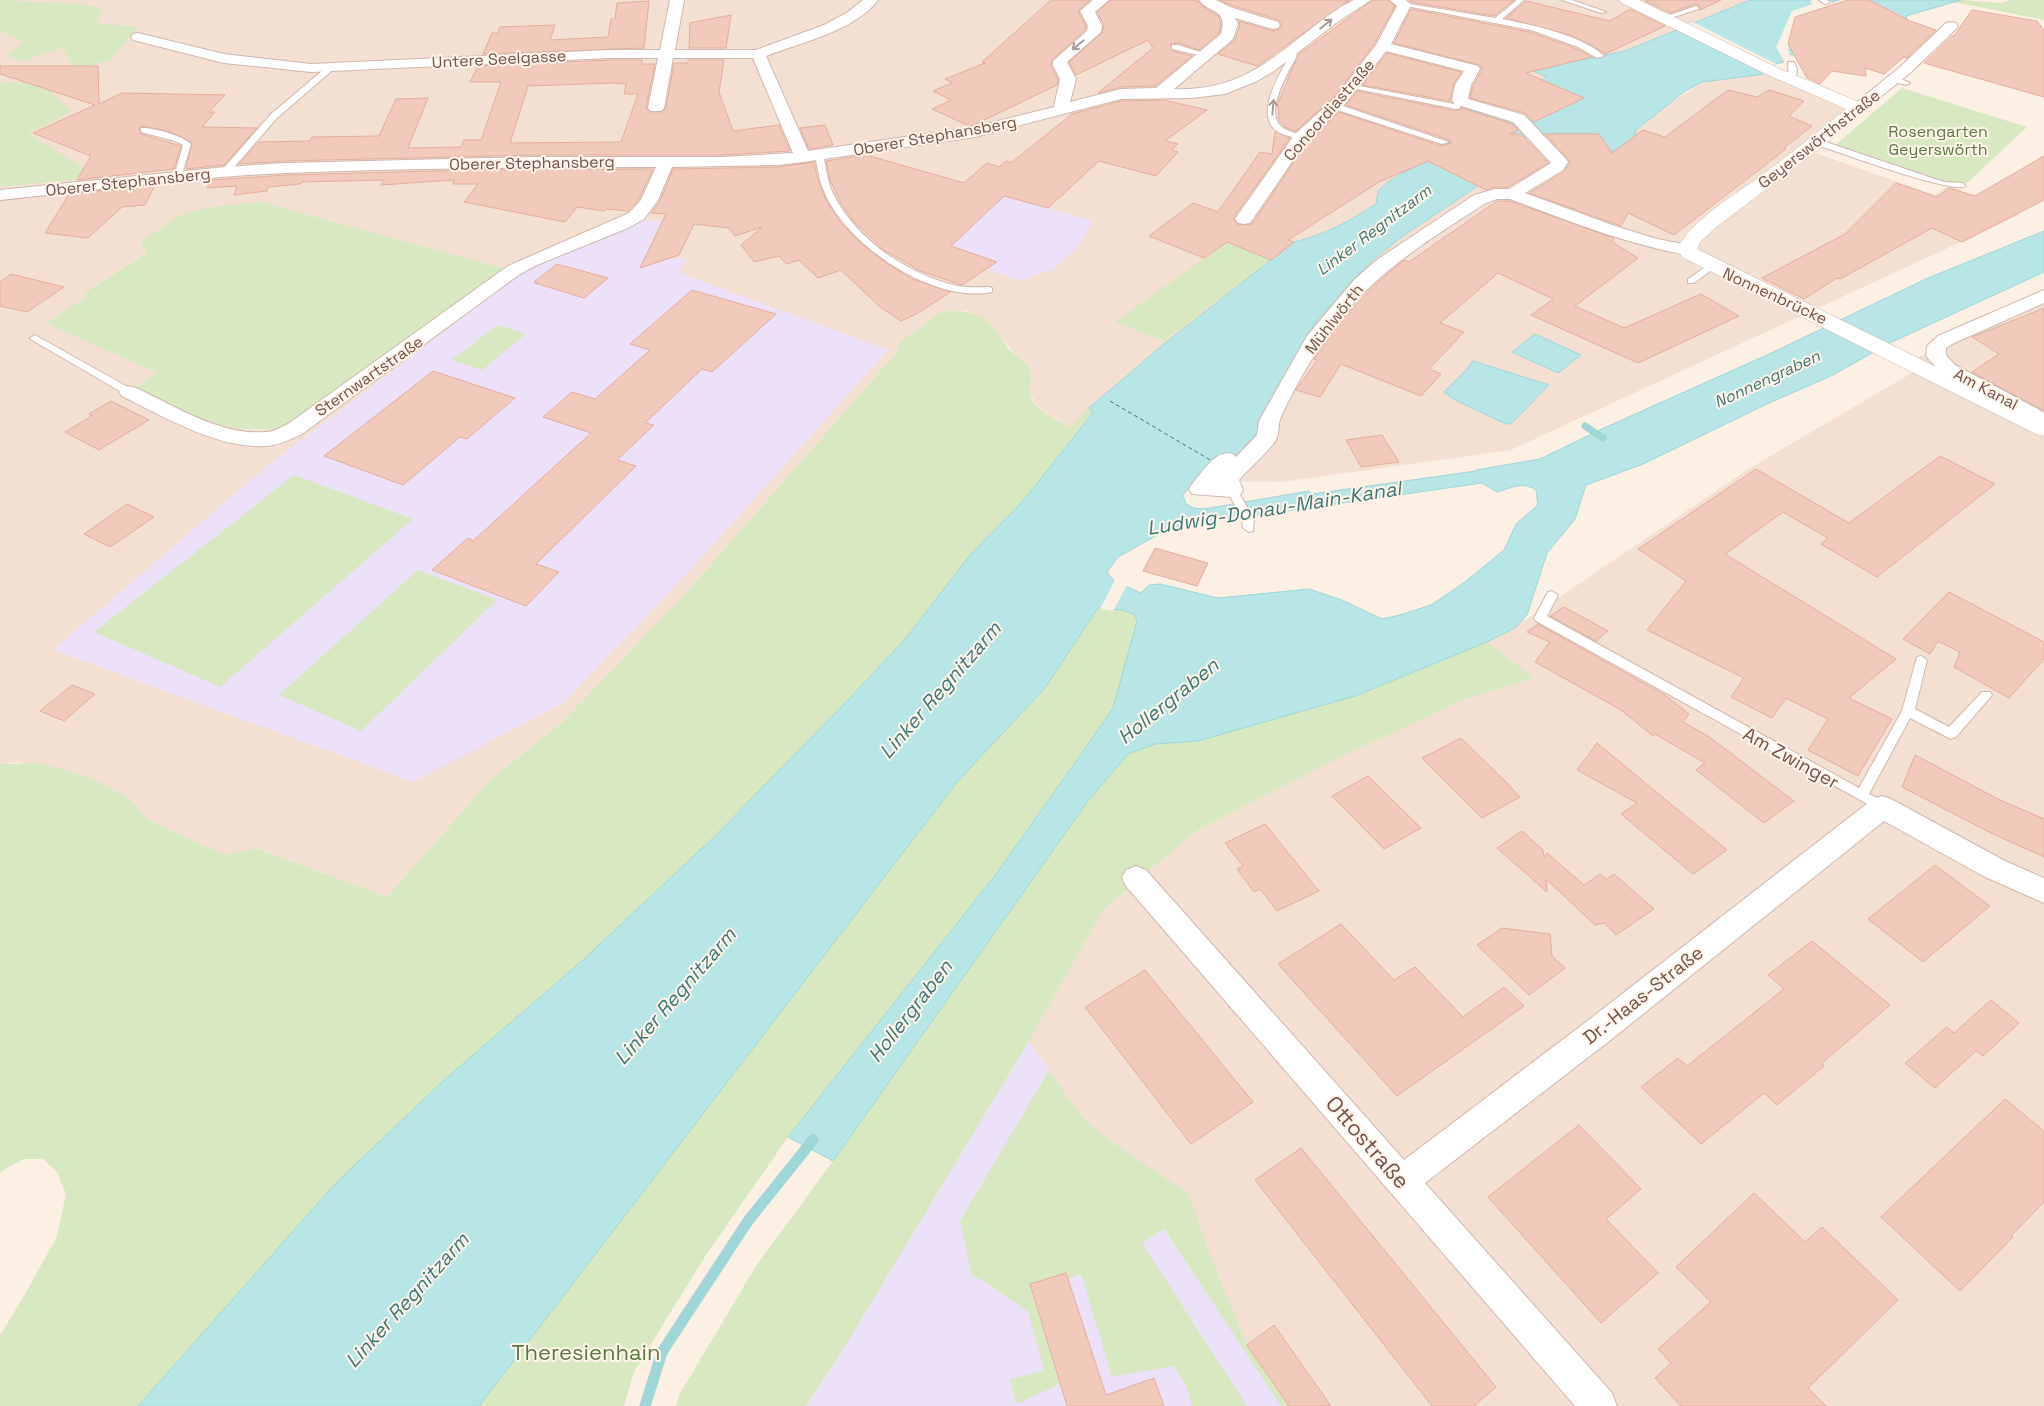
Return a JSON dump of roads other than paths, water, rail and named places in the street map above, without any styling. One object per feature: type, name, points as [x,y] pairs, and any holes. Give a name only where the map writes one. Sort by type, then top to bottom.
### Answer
[{"type":"street","points":[[656,108],[677,0]]},
{"type":"street","name":"Untere Seelgasse","points":[[138,37],[179,49],[250,63],[311,68],[522,58],[668,54],[758,54],[829,28],[853,15],[872,0]]},
{"type":"street","points":[[1061,110],[1068,79],[1060,65],[1060,61],[1094,32],[1095,26],[1087,12],[1102,0]]},
{"type":"street","points":[[1194,0],[1216,5],[1273,25]]},
{"type":"street","name":"Oberer Stephansberg","points":[[0,195],[178,176],[285,168],[535,162],[723,162],[811,156],[975,132],[1121,94],[1189,95],[1234,86],[1253,77],[1291,53],[1331,19],[1364,0]]},
{"type":"street","points":[[1627,0],[1774,72],[1792,72],[1858,108]]},
{"type":"street","name":"Concordiastraße","points":[[1244,219],[1301,137],[1352,86],[1382,46],[1400,2]]},
{"type":"street","points":[[1159,94],[1228,36],[1231,24],[1216,5]]},
{"type":"street","name":"Geyerswörthstraße","points":[[1687,250],[1691,240],[1708,224],[1817,142],[1858,108],[1900,81],[1951,26]]},
{"type":"street","points":[[1382,46],[1473,69],[1463,85],[1467,104],[1518,118],[1543,146],[1554,155],[1560,164],[1504,194]]},
{"type":"street","points":[[758,54],[811,156]]},
{"type":"street","points":[[1792,72],[1824,106],[1828,113],[1828,121],[1834,128]]},
{"type":"street","name":"Sternwartstraße","points":[[129,392],[200,424],[243,438],[268,439],[295,429],[514,270],[530,261],[622,224],[642,211],[650,200],[666,162]]},
{"type":"street","name":"Nonnenbrücke","points":[[1504,194],[1608,230],[1654,244],[1687,250],[1698,259],[1796,305],[2044,429]]},
{"type":"street","name":"Mühlwörth","points":[[1235,496],[1228,480],[1267,437],[1269,421],[1302,360],[1318,336],[1361,283],[1404,249],[1480,199],[1504,194]]},
{"type":"street","name":"Am Kanal","points":[[2044,296],[1945,340],[1937,346],[1936,356],[1948,369],[2031,412],[2044,424]]},
{"type":"street","points":[[1226,459],[1200,489],[1235,496]]},
{"type":"street","name":"Am Zwinger","points":[[1872,802],[1995,869],[2044,891]]},
{"type":"street","name":"Dr.-Haas-Straße","points":[[1402,1181],[1597,1032],[1872,802]]},
{"type":"street","name":"Ottostraße","points":[[1136,878],[1599,1406]]},
{"type":"lane","points":[[1496,21],[1521,0]]},
{"type":"lane","points":[[1565,0],[1603,12]]},
{"type":"lane","points":[[1400,2],[1496,21],[1563,38],[1600,56]]},
{"type":"lane","points":[[1671,21],[1696,8]]},
{"type":"lane","points":[[1175,47],[1206,56]]},
{"type":"lane","points":[[1291,53],[1293,56],[1275,90],[1272,120],[1277,128],[1301,137]]},
{"type":"lane","points":[[225,172],[274,116],[331,68]]},
{"type":"lane","points":[[1352,86],[1456,107],[1467,104]]},
{"type":"lane","points":[[1334,106],[1445,142]]},
{"type":"lane","points":[[144,130],[178,139],[187,144],[178,176]]},
{"type":"lane","points":[[1817,142],[1943,184],[1962,186]]},
{"type":"lane","points":[[811,156],[837,207],[851,227],[871,246],[935,283],[959,290],[989,290]]},
{"type":"lane","points":[[1691,281],[1712,266]]},
{"type":"lane","name":"Sternwartstraße","points":[[35,338],[129,392]]},
{"type":"lane","points":[[1235,496],[1248,524]]},
{"type":"lane","name":"Am Zwinger","points":[[1552,595],[1540,618],[1872,802]]},
{"type":"lane","points":[[1872,802],[1908,711],[1921,660]]},
{"type":"lane","points":[[1908,711],[1951,734],[1986,695]]},
{"type":"water","points":[[1750,0],[1839,0],[1832,2],[1836,4],[1881,7],[1869,0],[1961,0],[1906,16],[1907,20],[1794,55],[1779,53],[1784,62],[1776,64],[1765,74],[1702,82],[1685,91],[1635,131],[1637,140],[1617,150],[1592,157],[1607,146],[1599,134],[1540,134],[1498,146],[1478,186],[1403,236],[1374,259],[1345,288],[1316,322],[1259,420],[1259,431],[1231,461],[1192,485],[1183,495],[1186,504],[1194,508],[1204,509],[1309,491],[1312,494],[1476,471],[1540,459],[1604,428],[1767,355],[1928,278],[2044,231],[2044,272],[1892,342],[1831,376],[1767,404],[1643,464],[1586,485],[1575,519],[1547,553],[1527,615],[1515,628],[1487,642],[1355,696],[1198,741],[1155,744],[1128,754],[1088,801],[833,1161],[788,1137],[997,873],[1113,708],[1137,621],[1134,614],[1122,610],[1098,608],[1045,688],[957,782],[479,1406],[138,1406],[335,1184],[442,1082],[583,960],[714,837],[850,698],[907,637],[970,555],[1023,501],[1093,413],[1089,408],[1165,343],[1294,242],[1316,236],[1336,227],[1376,204],[1378,191],[1386,184],[1449,146],[1449,141],[1474,107],[1506,119],[1531,118],[1550,114],[1583,98],[1527,86],[1547,77],[1528,69],[1565,60],[1581,60],[1625,51]],"holes":[[[1791,33],[1817,37],[1810,49],[1788,45]],[[1482,483],[1497,492],[1517,486],[1531,487],[1536,490],[1538,505],[1516,524],[1504,550],[1465,582],[1431,605],[1400,615],[1382,619],[1342,600],[1309,589],[1218,598],[1160,584],[1149,585],[1141,593],[1114,581],[1107,572],[1118,557],[1161,533],[1176,527]]]},
{"type":"water","points":[[1535,334],[1581,355],[1558,373],[1512,352]]},
{"type":"water","points":[[1473,361],[1549,385],[1511,424],[1506,424],[1453,399],[1444,392]]},
{"type":"waterway","points":[[1585,426],[1603,438]]},
{"type":"waterway","name":"Hollergraben","points":[[645,1406],[662,1352],[748,1221],[813,1140]]},
{"type":"park label","name":"Rosengarten Geyerswörth","points":[[1938,140]]},
{"type":"park label","name":"Theresienhain","points":[[586,1352]]},
{"type":"water label","name":"Linker Regnitzarm","points":[[1374,230]]},
{"type":"water label","name":"Nonnengraben","points":[[1767,379]]},
{"type":"water label","name":"Ludwig-Donau-Main-Kanal","points":[[1274,508]]},
{"type":"water label","name":"Linker Regnitzarm","points":[[940,690]]},
{"type":"water label","name":"Linker Regnitzarm","points":[[675,996]]},
{"type":"water label","name":"Linker Regnitzarm","points":[[407,1300]]}]
